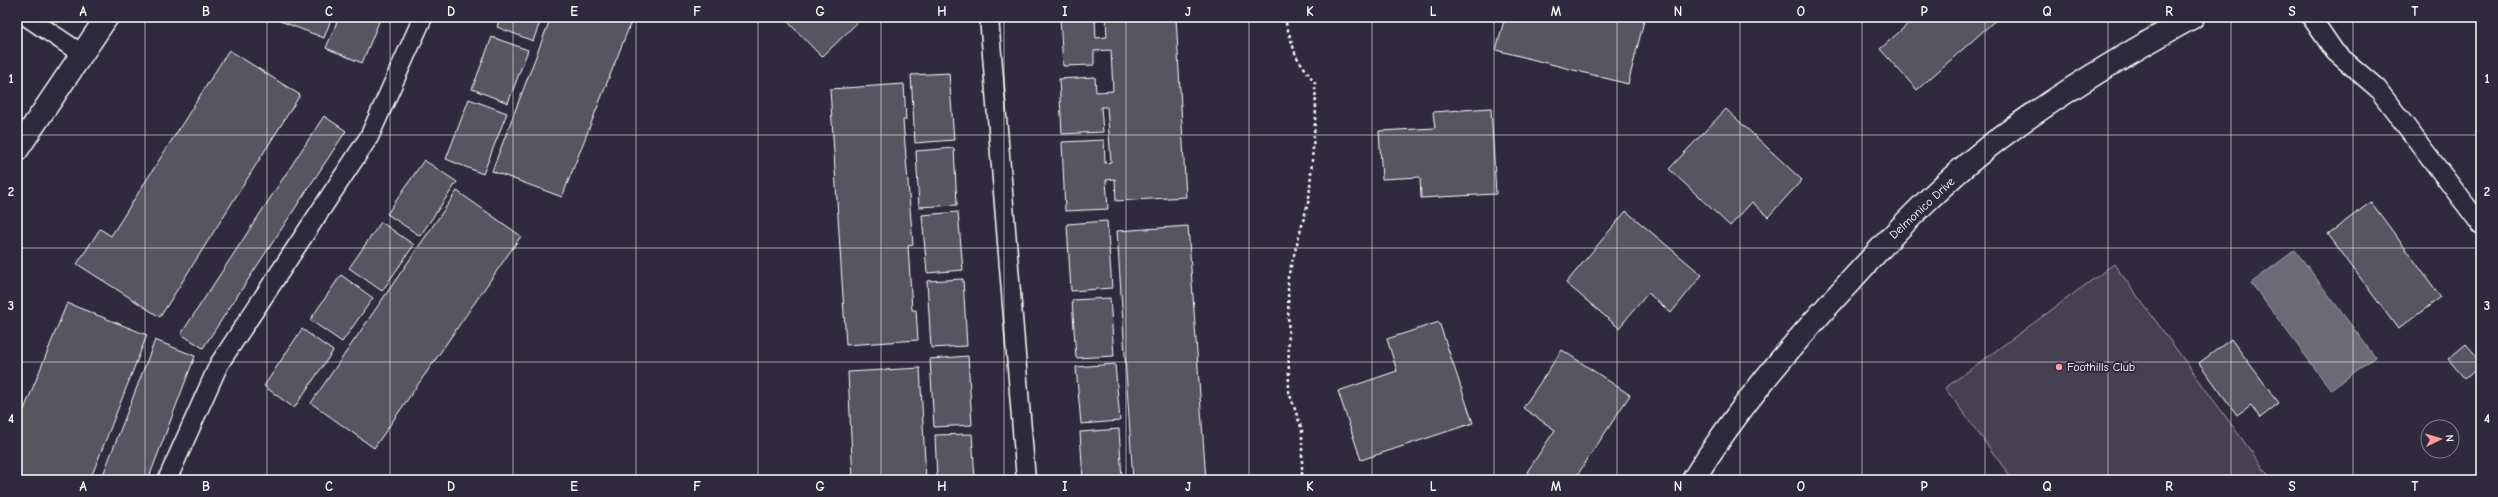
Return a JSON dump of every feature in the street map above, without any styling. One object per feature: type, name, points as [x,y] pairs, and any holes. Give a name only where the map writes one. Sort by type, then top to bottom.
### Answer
[{"type":"street","points":[[17,150],[107,17]]},
{"type":"street","name":"Delmonico Drive","points":[[1693,480],[1713,447],[1785,352],[1905,220],[2007,132],[2110,62],[2193,17]]},
{"type":"lane","points":[[27,17],[82,54]]},
{"type":"lane","points":[[167,480],[219,364],[369,137],[423,17]]},
{"type":"lane","points":[[989,17],[1026,480]]},
{"type":"lane","points":[[2311,17],[2335,52],[2377,88],[2481,225]]},
{"type":"path","points":[[1284,17],[1296,56],[1314,83],[1315,96],[1309,199],[1288,277],[1289,392],[1302,430],[1302,480]]},
{"type":"shaded area","points":[[2295,250],[2375,357],[2331,390],[2251,283]]},
{"type":"shaded area","points":[[2114,264],[2272,480],[2013,480],[1945,388]]},
{"type":"building","points":[[270,17],[332,17],[324,38]]},
{"type":"building","points":[[339,17],[381,17],[362,63],[326,48]]},
{"type":"building","points":[[500,17],[542,17],[533,41],[497,27]]},
{"type":"building","points":[[551,17],[633,17],[562,197],[492,171]]},
{"type":"building","points":[[783,17],[863,17],[822,57]]},
{"type":"building","points":[[1060,17],[1095,17],[1096,38],[1107,37],[1106,17],[1176,17],[1186,197],[1116,201],[1115,179],[1106,180],[1108,209],[1065,211],[1062,142],[1104,140],[1105,163],[1111,162],[1107,107],[1101,107],[1103,132],[1062,134],[1059,79],[1095,77],[1096,92],[1113,91],[1111,50],[1094,51],[1094,65],[1063,66]]},
{"type":"building","points":[[1505,17],[1645,17],[1628,84],[1496,50]]},
{"type":"building","points":[[1916,17],[1999,17],[1917,90],[1880,49]]},
{"type":"building","points":[[492,37],[528,50],[508,103],[472,89]]},
{"type":"building","points":[[229,50],[300,95],[160,317],[77,264],[100,229],[111,236]]},
{"type":"building","points":[[949,73],[954,140],[915,143],[911,75]]},
{"type":"building","points":[[904,84],[906,120],[903,120],[913,245],[908,246],[912,310],[916,310],[918,340],[846,345],[830,89]]},
{"type":"building","points":[[469,99],[507,113],[483,174],[446,159]]},
{"type":"building","points":[[1491,108],[1496,194],[1421,198],[1420,177],[1382,179],[1379,131],[1435,128],[1433,112]]},
{"type":"building","points":[[1726,109],[1802,180],[1768,217],[1752,202],[1730,226],[1669,169]]},
{"type":"building","points":[[324,116],[346,131],[203,348],[181,334]]},
{"type":"building","points":[[954,148],[957,205],[919,207],[916,151]]},
{"type":"building","points":[[424,160],[457,182],[420,236],[387,214]]},
{"type":"building","points":[[457,191],[521,236],[374,448],[311,403]]},
{"type":"building","points":[[2371,202],[2441,297],[2398,329],[2328,234]]},
{"type":"building","points":[[1626,211],[1702,275],[1671,313],[1648,293],[1619,328],[1566,283]]},
{"type":"building","points":[[958,212],[963,270],[927,273],[922,215]]},
{"type":"building","points":[[1107,221],[1112,288],[1071,291],[1067,224]]},
{"type":"building","points":[[381,222],[414,245],[382,291],[349,268]]},
{"type":"building","points":[[1188,226],[1206,480],[1133,480],[1117,231]]},
{"type":"building","points":[[341,275],[373,298],[342,342],[310,320]]},
{"type":"building","points":[[963,279],[967,346],[931,348],[927,281]]},
{"type":"building","points":[[1110,298],[1114,356],[1076,358],[1072,300]]},
{"type":"building","points":[[67,303],[147,335],[90,480],[17,480],[17,427]]},
{"type":"building","points":[[1439,322],[1473,423],[1361,460],[1338,391],[1397,371],[1387,339]]},
{"type":"building","points":[[302,329],[333,351],[294,408],[264,386]]},
{"type":"building","points":[[2231,339],[2279,403],[2260,418],[2251,405],[2237,415],[2199,363]]},
{"type":"building","points":[[155,340],[195,356],[148,480],[101,480]]},
{"type":"building","points":[[2466,344],[2481,361],[2481,365],[2465,379],[2448,359]]},
{"type":"building","points":[[1562,350],[1630,395],[1574,480],[1539,480],[1527,472],[1555,430],[1523,408]]},
{"type":"building","points":[[968,356],[972,425],[934,427],[930,359]]},
{"type":"building","points":[[1115,364],[1120,421],[1081,424],[1076,367]]},
{"type":"building","points":[[920,368],[926,480],[853,480],[848,372]]},
{"type":"building","points":[[1119,429],[1122,480],[1083,480],[1080,432]]},
{"type":"building","points":[[972,434],[975,480],[937,480],[935,435]]},
{"type":"place","name":"Foothills Club","points":[[2059,367]]}]
